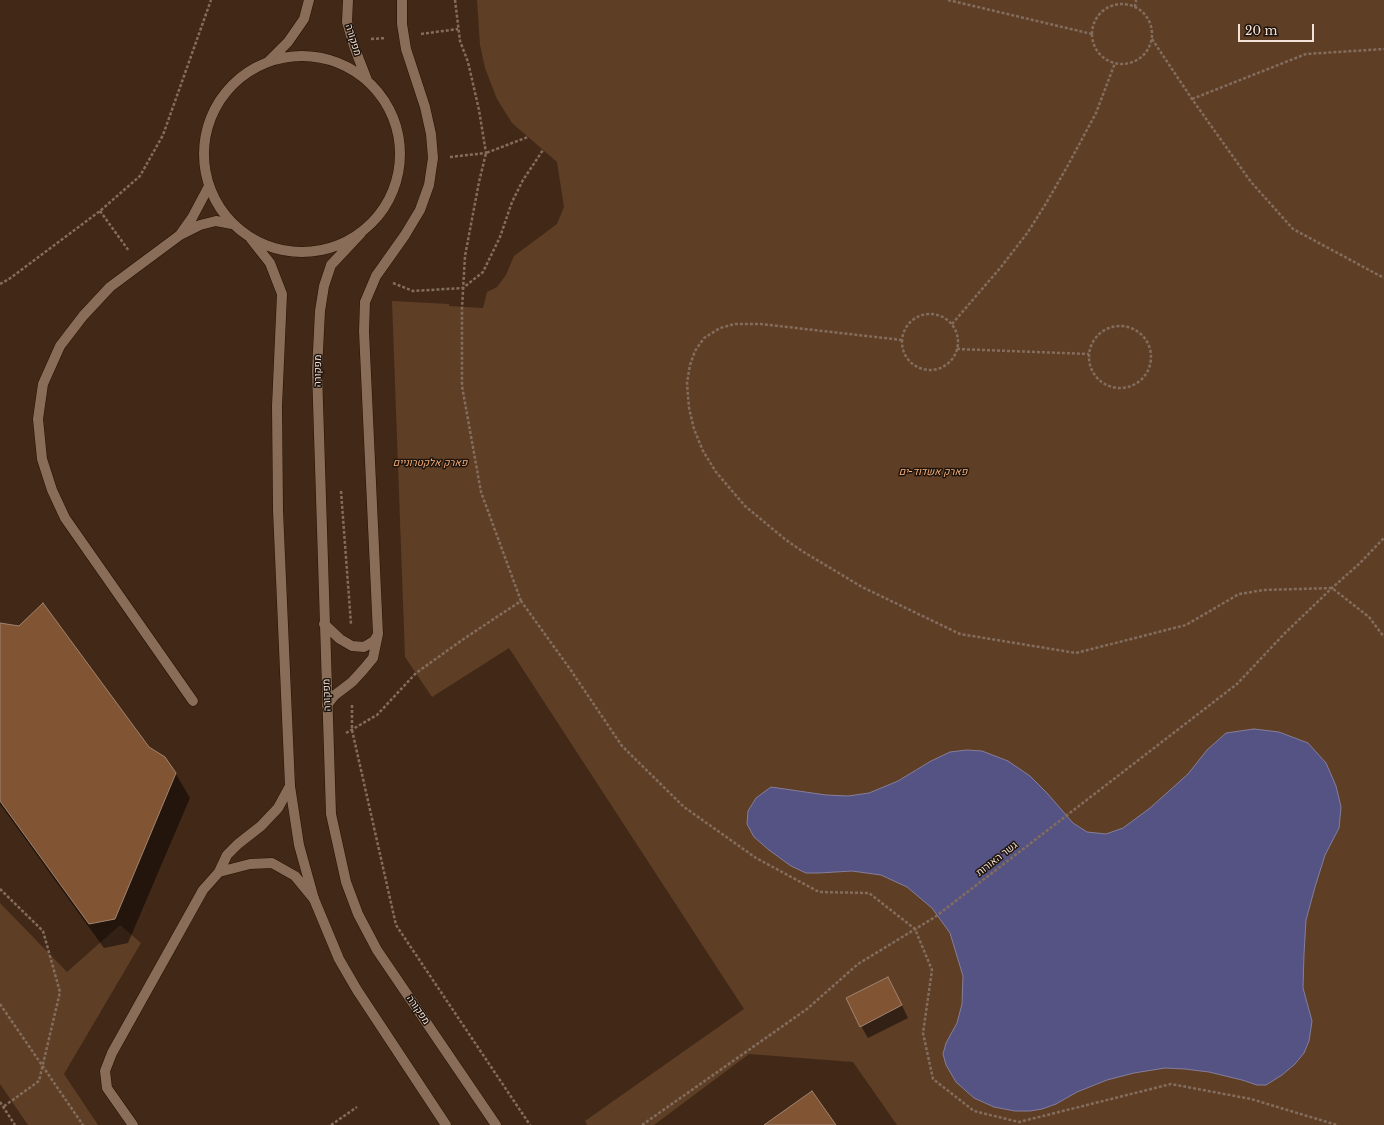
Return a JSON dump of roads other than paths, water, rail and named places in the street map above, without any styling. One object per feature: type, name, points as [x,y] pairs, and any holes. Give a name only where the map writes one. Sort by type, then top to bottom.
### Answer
[{"type":"street","points":[[268,62],[288,42],[304,18],[309,0]]},
{"type":"street","name":"מפקורה","points":[[348,0],[347,22],[355,49],[367,80]]},
{"type":"street","points":[[327,705],[335,695],[352,682],[373,658],[378,634],[364,331],[366,302],[376,276],[405,235],[420,210],[429,185],[433,158],[431,134],[425,108],[406,49],[402,24],[402,0]]},
{"type":"street","points":[[251,239],[278,250],[306,253],[335,247],[361,233],[379,216],[392,194],[400,170],[400,145],[395,120],[383,98],[367,80],[350,68],[330,60],[310,56],[288,56],[268,62],[246,74],[227,91],[213,112],[205,136],[204,162],[209,186],[218,206],[232,224],[251,239],[270,263],[282,294],[277,406],[278,510],[290,786],[299,845],[314,898],[339,959],[446,1125]]},
{"type":"street","points":[[180,235],[192,218],[209,186]]},
{"type":"street","points":[[193,701],[66,518],[52,490],[42,459],[38,419],[43,384],[60,346],[83,316],[110,288],[180,235],[200,225],[216,221],[232,224]]},
{"type":"street","name":"מפקורה","points":[[361,233],[331,265],[324,286],[320,310],[317,372],[331,814],[346,882],[358,914],[377,950],[496,1125]]},
{"type":"street","points":[[324,624],[340,639],[352,646],[364,647],[374,641],[378,634]]},
{"type":"street","points":[[133,1125],[107,1088],[105,1071],[112,1053],[204,890],[219,872],[227,855],[238,844],[261,826],[278,808],[290,786]]},
{"type":"street","points":[[219,872],[250,864],[272,863],[295,876],[314,898]]},
{"type":"park label","name":"פארק אלקטרוניים","points":[[430,463]]},
{"type":"park label","name":"פארק אשדוד-ים","points":[[933,472]]}]
